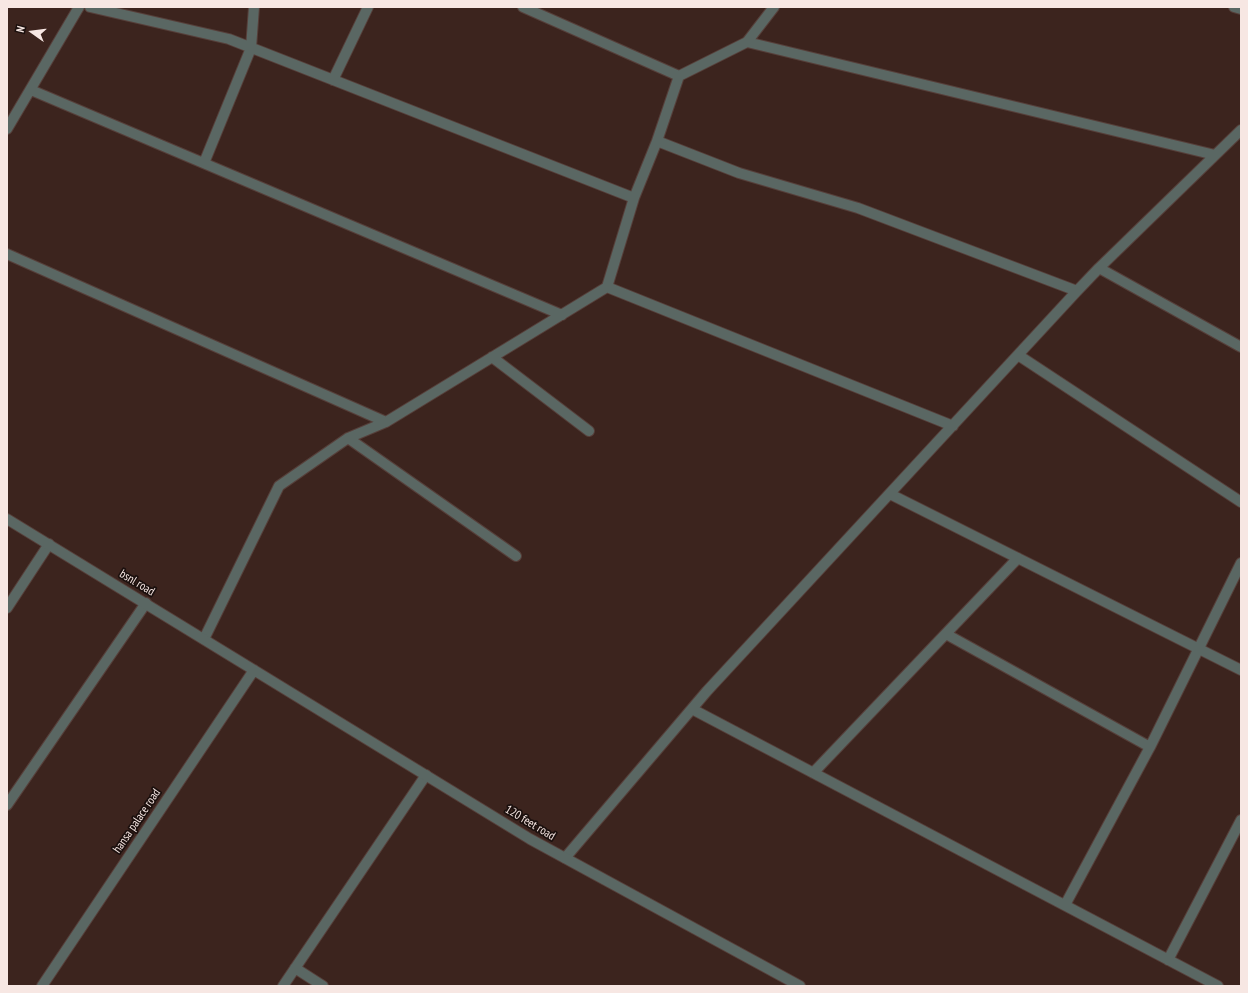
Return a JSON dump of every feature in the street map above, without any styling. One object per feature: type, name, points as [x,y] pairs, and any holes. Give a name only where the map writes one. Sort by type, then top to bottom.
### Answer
[{"type":"street","points":[[7,128],[79,7]]},
{"type":"street","points":[[90,7],[229,39],[634,198]]},
{"type":"street","points":[[204,163],[251,48],[254,7]]},
{"type":"street","points":[[333,80],[368,7]]},
{"type":"street","points":[[523,7],[680,76]]},
{"type":"street","points":[[204,639],[280,486],[348,438],[386,422],[607,287],[634,198],[657,141],[680,76],[747,42],[774,7]]},
{"type":"street","points":[[1234,7],[1241,9]]},
{"type":"street","points":[[747,42],[1215,155]]},
{"type":"street","points":[[31,90],[562,315]]},
{"type":"street","points":[[565,858],[692,709],[1077,291],[1241,130]]},
{"type":"street","points":[[657,141],[738,173],[858,208],[1077,291]]},
{"type":"street","points":[[7,254],[386,422]]},
{"type":"street","points":[[1099,268],[1241,347]]},
{"type":"street","points":[[607,287],[953,426]]},
{"type":"street","points":[[1018,355],[1241,502]]},
{"type":"street","points":[[492,357],[589,430]]},
{"type":"street","points":[[348,438],[516,556]]},
{"type":"street","points":[[890,494],[1241,670]]},
{"type":"street","name":"bsnl road","points":[[7,519],[254,670]]},
{"type":"street","points":[[7,608],[49,544]]},
{"type":"street","points":[[813,773],[1018,558]]},
{"type":"street","points":[[1065,905],[1150,747],[1241,563]]},
{"type":"street","points":[[7,805],[146,604]]},
{"type":"street","points":[[946,634],[1150,747]]},
{"type":"street","name":"120 feet road","points":[[254,670],[530,838],[800,986]]},
{"type":"street","name":"hansa palace road","points":[[42,986],[254,670]]},
{"type":"street","points":[[692,709],[1218,986]]},
{"type":"street","points":[[283,986],[426,775]]},
{"type":"street","points":[[1168,960],[1241,820]]},
{"type":"street","points":[[295,968],[323,986]]}]
